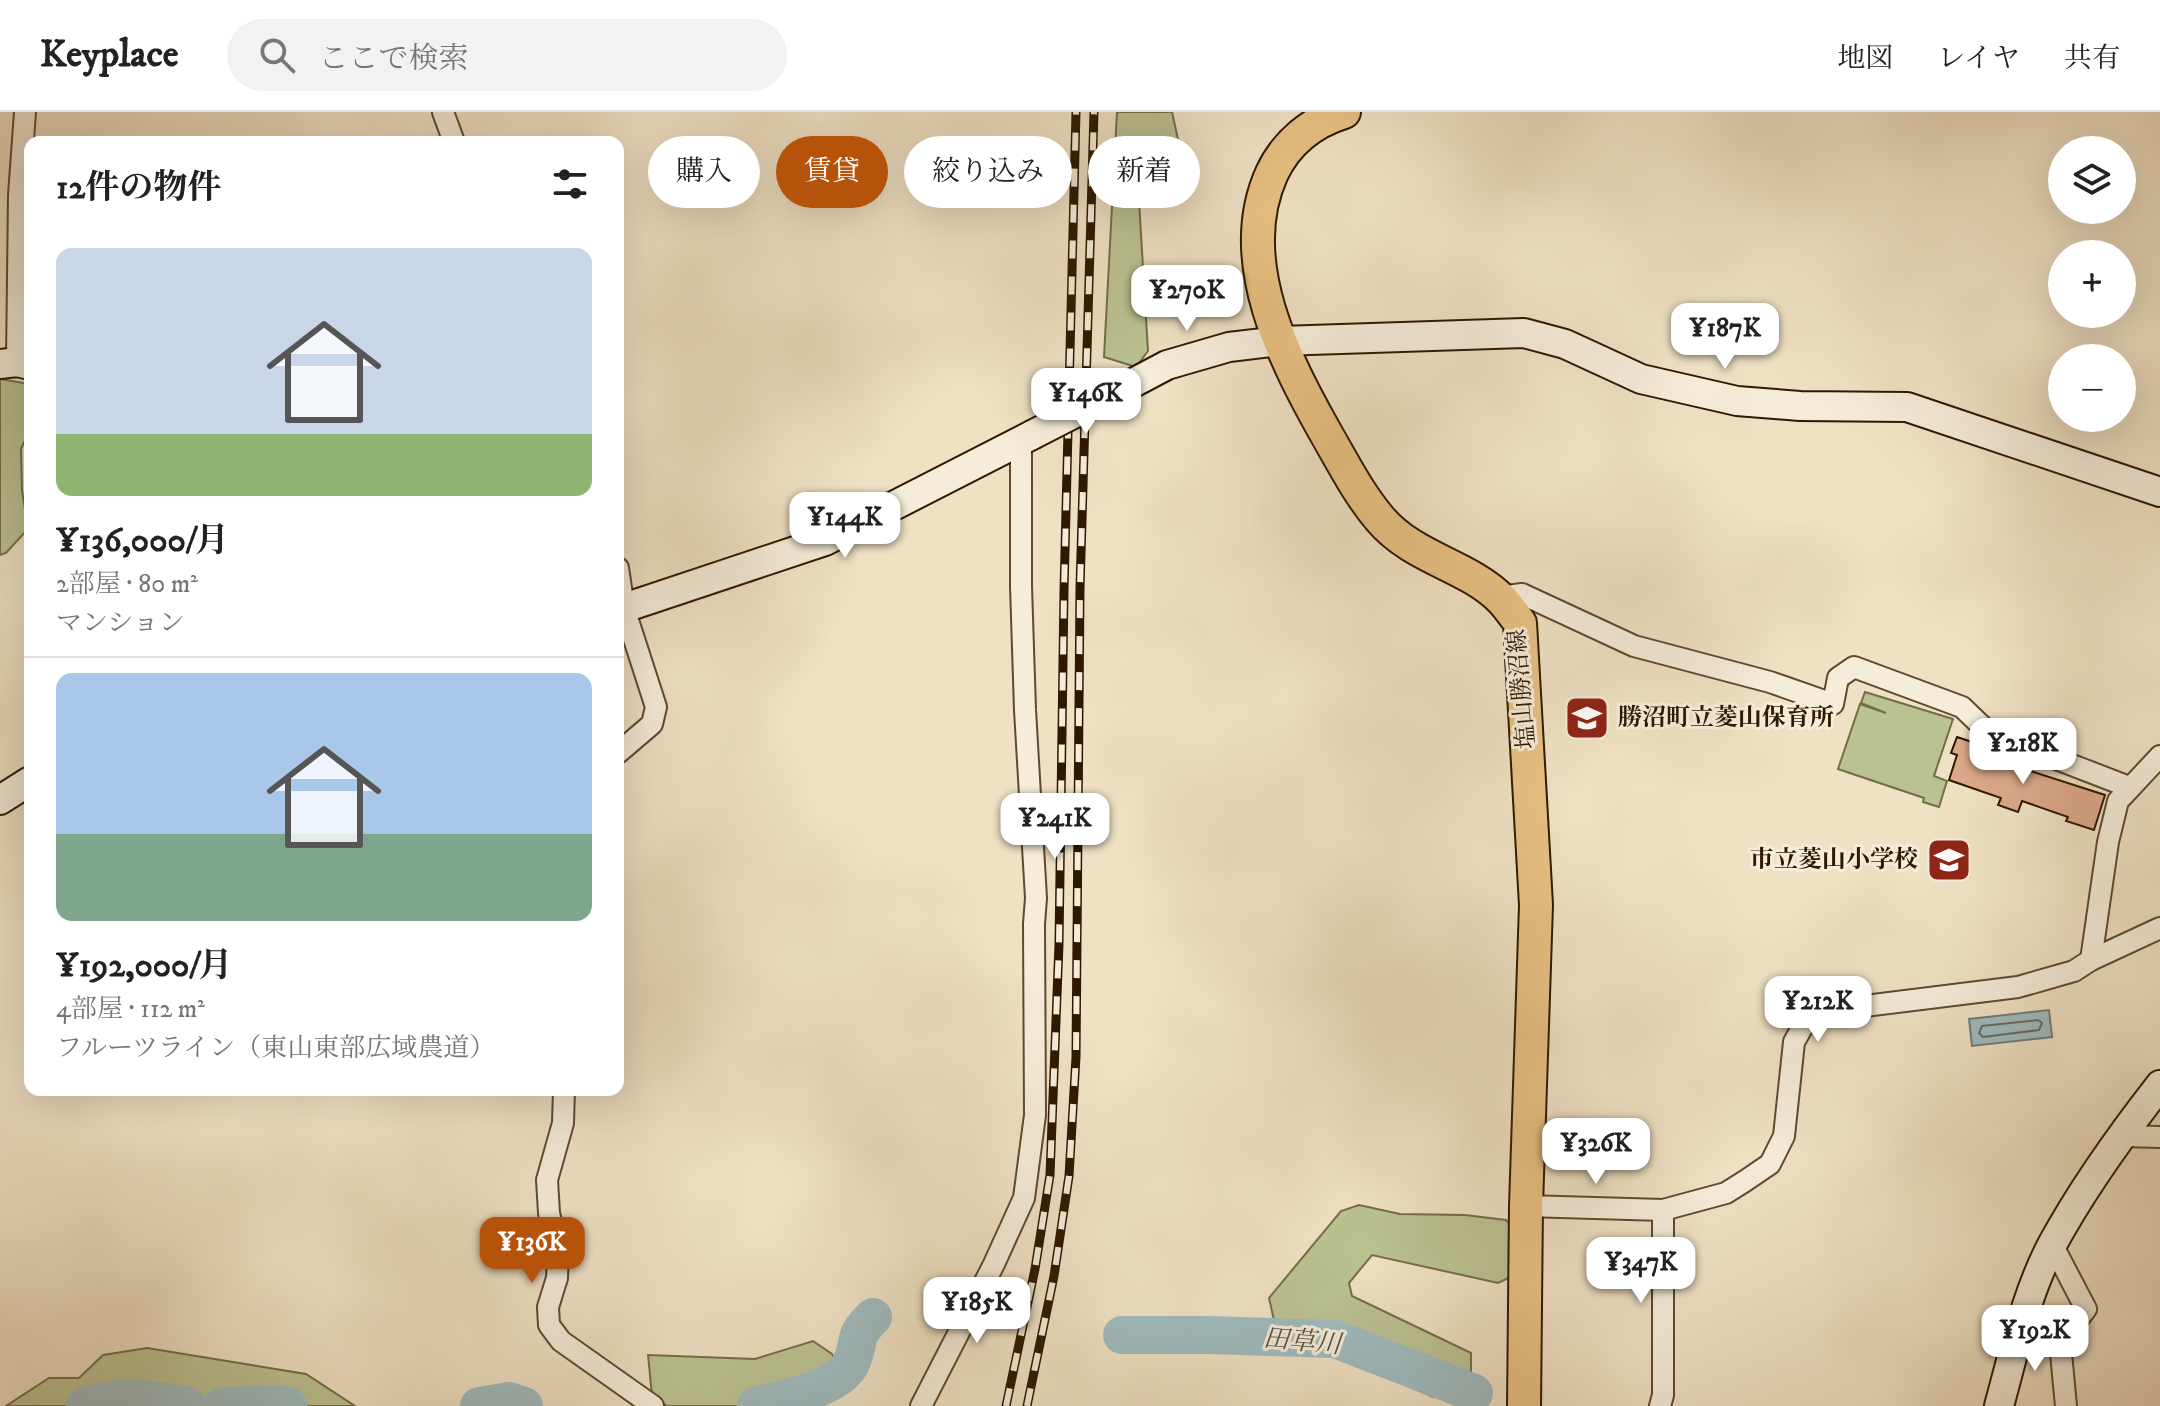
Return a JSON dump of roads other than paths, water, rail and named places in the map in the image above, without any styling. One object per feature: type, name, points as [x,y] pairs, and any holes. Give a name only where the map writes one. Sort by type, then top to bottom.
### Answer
[{"type":"main road","name":"塩山勝沼線","points":[[1344,112],[1326,117],[1301,134],[1281,155],[1262,197],[1256,234],[1259,260],[1280,341],[1324,430],[1360,492],[1381,521],[1406,545],[1500,597],[1520,623],[1536,905],[1526,1206],[1524,1406]]},
{"type":"street","points":[[16,364],[19,195],[25,112]]},
{"type":"street","points":[[443,112],[452,136]]},
{"type":"street","points":[[624,608],[825,541],[1167,365],[1229,347],[1280,341],[1524,333],[1565,344],[1641,379],[1737,401],[1800,406],[1907,407],[2160,492]]},
{"type":"street","points":[[921,1406],[994,1264],[1024,1198],[1035,1115],[1036,898],[1021,586],[1026,438]]},
{"type":"street","points":[[1500,597],[1522,594],[1634,646],[1770,682],[1833,704],[1838,678],[1854,667],[1962,707],[1989,733],[2129,787]]},
{"type":"street","points":[[624,617],[656,707],[652,724],[624,748]]},
{"type":"street","points":[[2091,960],[2108,842],[2118,801],[2160,756]]},
{"type":"street","points":[[0,800],[24,785]]},
{"type":"street","points":[[1526,1206],[1663,1210],[1726,1193],[1770,1164],[1784,1136],[1794,1042],[1803,1026],[1825,1011],[2018,987],[2074,971],[2160,928]]},
{"type":"street","points":[[1999,1406],[2021,1327],[2052,1244],[2121,1136],[2160,1085]]},
{"type":"street","points":[[564,1096],[563,1123],[547,1180],[549,1213],[558,1251],[557,1278],[548,1307],[549,1325],[561,1341],[653,1406]]},
{"type":"street","points":[[2121,1136],[2160,1137]]},
{"type":"street","points":[[1660,1406],[1663,1395],[1663,1210]]},
{"type":"street","points":[[2052,1244],[2086,1309],[2060,1343],[2066,1406]]},
{"type":"water","points":[[2049,1010],[2052,1037],[1972,1046],[1969,1019]]},
{"type":"waterway","name":"田草川","points":[[756,1406],[810,1391],[836,1379],[852,1361],[859,1334],[873,1317]]},
{"type":"waterway","name":"田草川","points":[[1122,1335],[1335,1339],[1474,1393]]},
{"type":"waterway","name":"田草川","points":[[85,1406],[124,1398],[188,1406]]},
{"type":"waterway","name":"田草川","points":[[479,1406],[509,1401],[524,1406]]},
{"type":"waterway","name":"田草川","points":[[222,1406],[288,1406]]},
{"type":"railway","points":[[1006,1406],[1035,1269],[1050,1175],[1059,944],[1076,112]]},
{"type":"railway","points":[[1027,1406],[1054,1276],[1069,1176],[1076,1057],[1080,588],[1094,112]]},
{"type":"place","name":"勝沼町立菱山保育所","points":[[1587,718]]},
{"type":"place","name":"市立菱山小学校","points":[[1949,860]]}]
